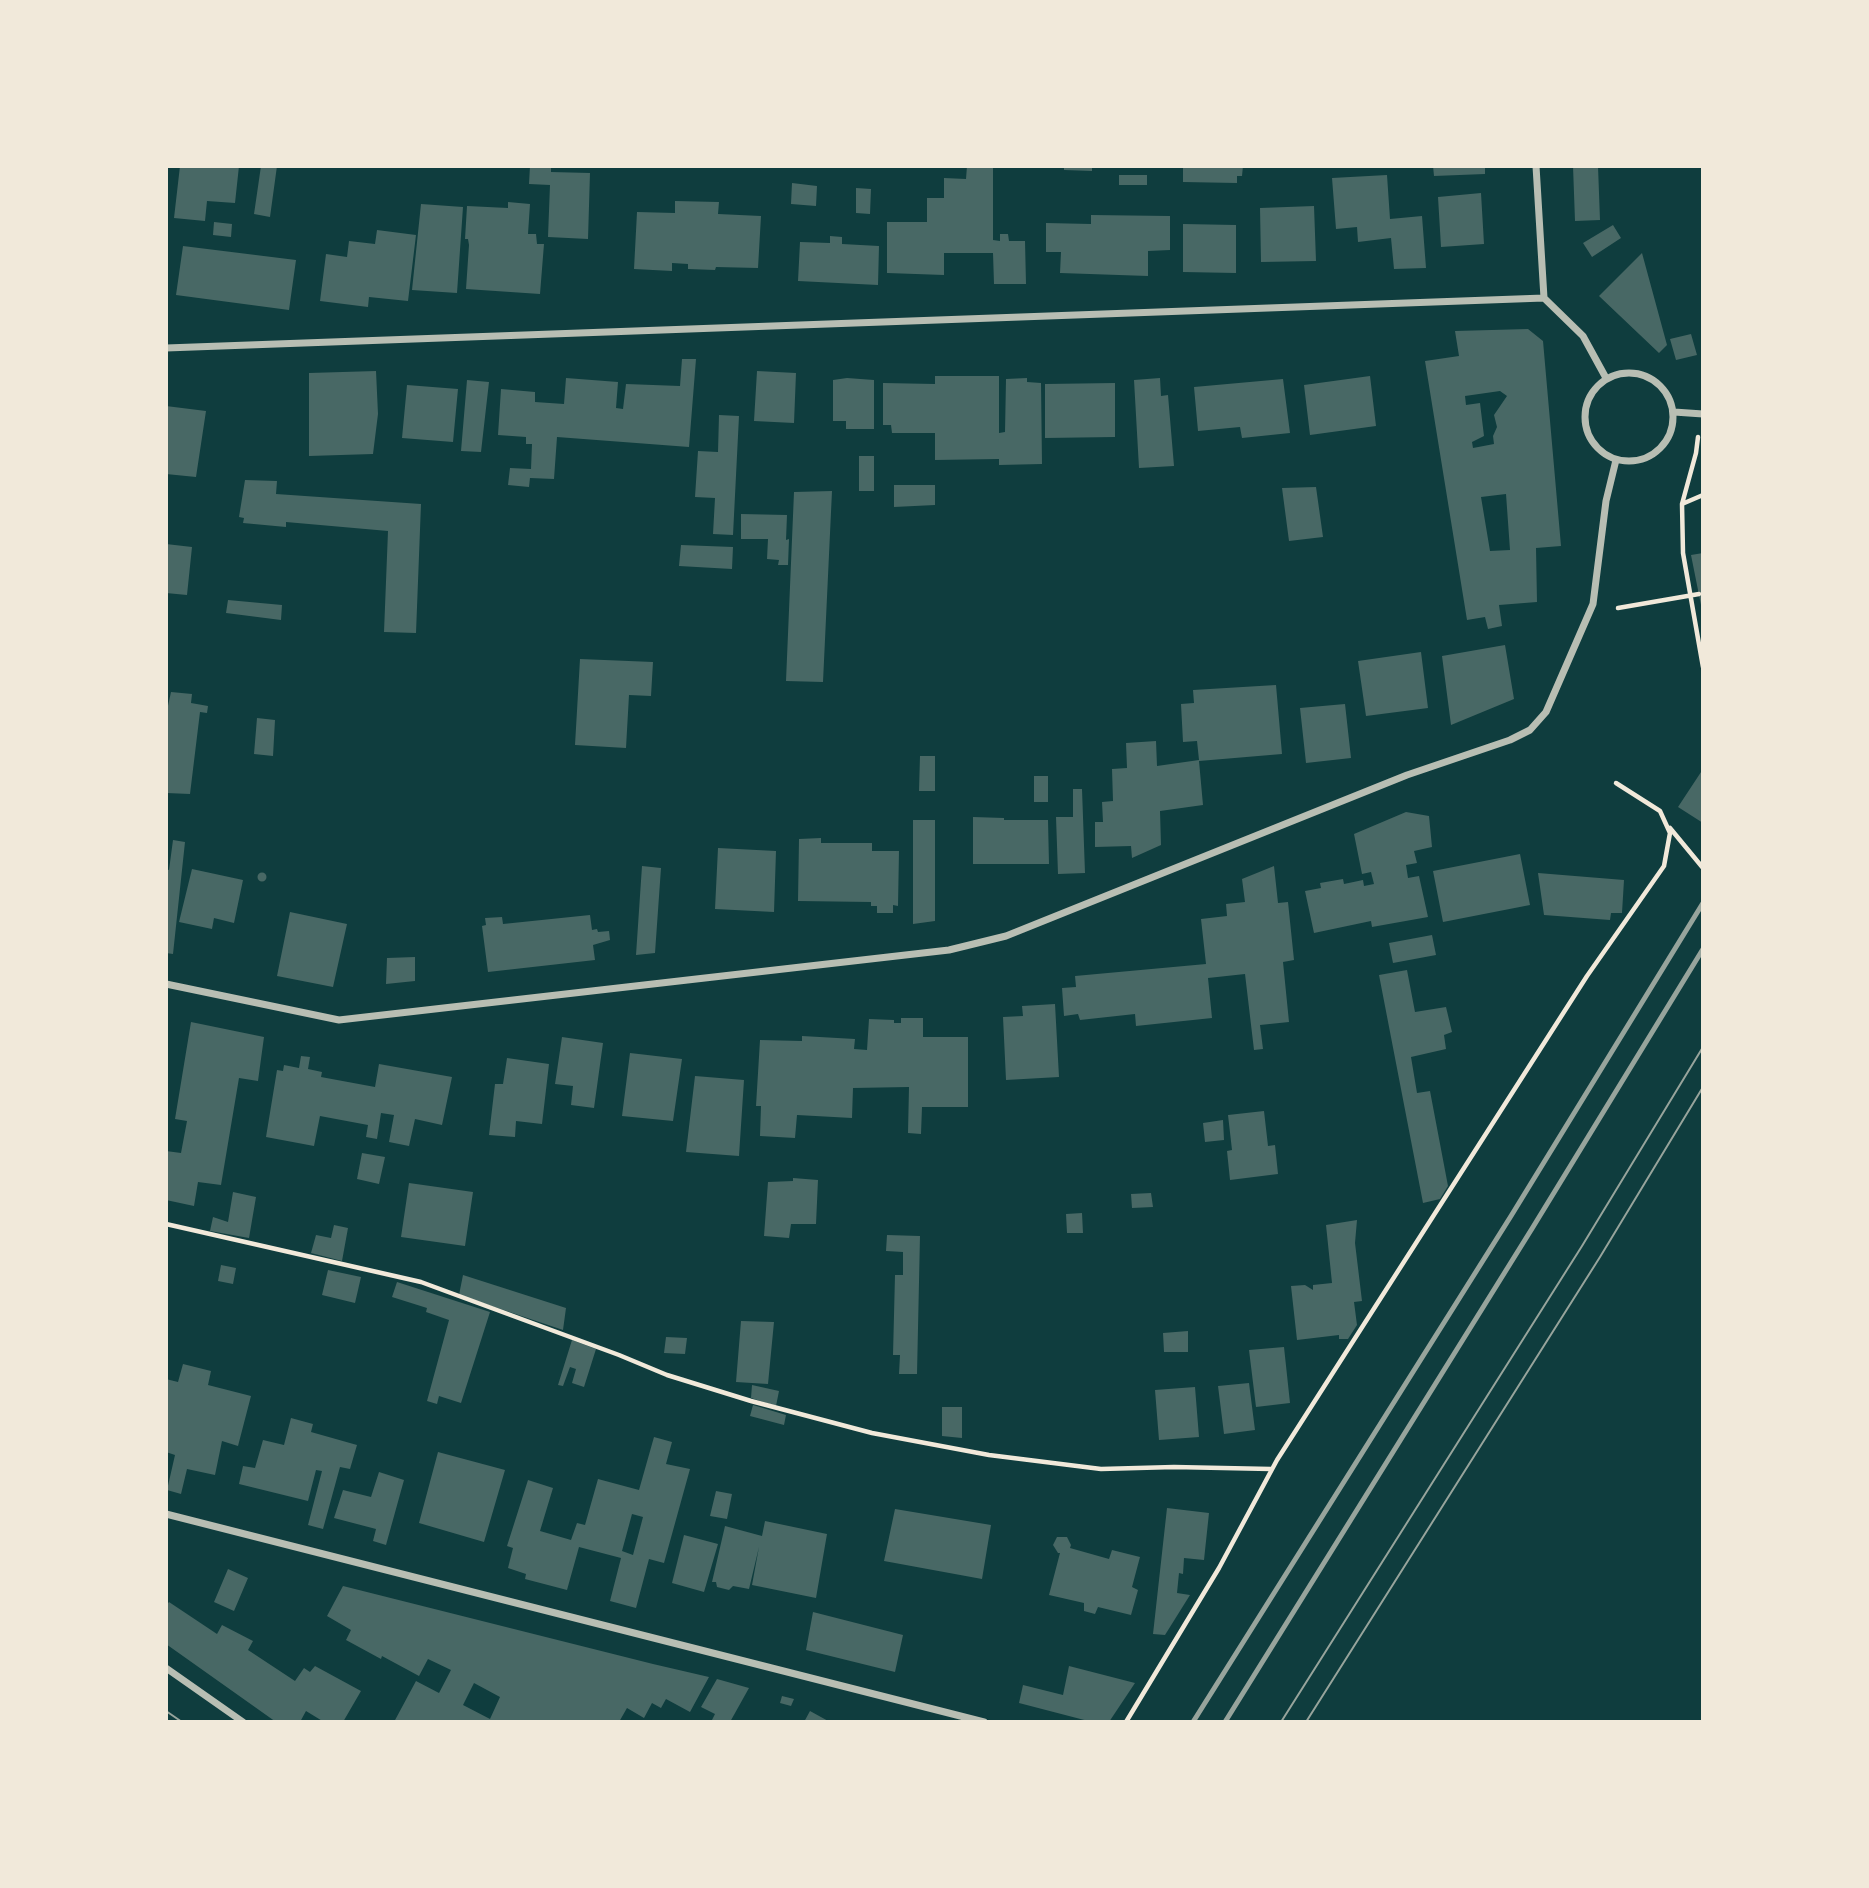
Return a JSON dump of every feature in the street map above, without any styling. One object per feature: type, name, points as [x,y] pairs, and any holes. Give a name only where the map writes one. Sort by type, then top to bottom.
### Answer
[{"type":"street","points":[[1535,166],[1544,298],[1583,336],[1606,378]]},
{"type":"street","points":[[166,348],[1544,298]]},
{"type":"street","points":[[1623,372],[1641,373],[1657,381],[1669,395],[1674,412],[1673,429],[1664,445],[1650,457],[1633,461],[1616,460],[1601,451],[1590,438],[1584,422],[1586,405],[1593,389],[1606,378],[1623,372]]},
{"type":"street","points":[[1674,412],[1701,414]]},
{"type":"street","points":[[166,984],[339,1020],[949,950],[1006,936],[1407,775],[1498,745],[1530,730],[1546,712],[1593,604],[1606,501],[1616,460]]},
{"type":"street","points":[[166,1514],[984,1722]]},
{"type":"street","points":[[166,1668],[243,1722]]},
{"type":"path","points":[[1701,414],[1696,453],[1682,504],[1683,553],[1703,667]]},
{"type":"path","points":[[1682,504],[1703,495]]},
{"type":"path","points":[[1593,604],[1614,608],[1699,594]]},
{"type":"path","points":[[1126,1722],[1219,1568],[1271,1469],[1587,976],[1664,866],[1670,833],[1660,811],[1616,783]]},
{"type":"path","points":[[1665,823],[1703,868]]},
{"type":"path","points":[[166,1224],[421,1282],[667,1375],[751,1401],[872,1433],[989,1455],[1101,1469],[1271,1469]]},
{"type":"building","points":[[180,166],[239,166],[235,203],[207,201],[205,221],[174,218]]},
{"type":"building","points":[[261,166],[277,166],[270,217],[254,214]]},
{"type":"building","points":[[530,166],[551,166],[551,172],[590,173],[588,239],[548,237],[550,185],[529,184]]},
{"type":"building","points":[[967,166],[993,166],[993,240],[1000,241],[1000,234],[1008,234],[1009,241],[1025,241],[1026,284],[994,284],[993,253],[944,253],[944,275],[887,273],[887,222],[927,222],[927,198],[944,198],[944,178],[966,179]]},
{"type":"building","points":[[1064,166],[1092,166],[1092,171],[1064,170]]},
{"type":"building","points":[[1183,166],[1243,166],[1242,176],[1237,176],[1237,183],[1183,182]]},
{"type":"building","points":[[1433,166],[1485,166],[1485,174],[1434,176]]},
{"type":"building","points":[[1573,166],[1598,166],[1600,220],[1575,221]]},
{"type":"building","points":[[1119,175],[1147,175],[1147,185],[1119,185]]},
{"type":"building","points":[[1387,175],[1390,219],[1422,216],[1426,268],[1394,269],[1391,238],[1358,242],[1357,227],[1336,229],[1332,178]]},
{"type":"building","points":[[792,183],[817,186],[816,206],[791,204]]},
{"type":"building","points":[[856,188],[871,189],[870,214],[856,213]]},
{"type":"building","points":[[1481,193],[1484,244],[1441,247],[1438,197]]},
{"type":"building","points":[[675,201],[719,202],[718,214],[761,216],[758,268],[688,269],[688,264],[672,263],[672,271],[634,269],[637,212],[675,213]]},
{"type":"building","points":[[508,202],[530,204],[528,234],[536,234],[537,244],[544,244],[540,294],[466,289],[469,245],[468,239],[465,239],[467,206],[508,208]]},
{"type":"building","points":[[421,204],[463,207],[457,293],[412,290]]},
{"type":"building","points":[[1314,206],[1316,261],[1261,262],[1260,208]]},
{"type":"building","points":[[1091,215],[1170,216],[1170,250],[1148,251],[1148,276],[1060,273],[1061,252],[1046,252],[1046,223],[1091,224]]},
{"type":"building","points":[[214,222],[232,224],[231,237],[213,235]]},
{"type":"building","points":[[1183,224],[1236,225],[1236,273],[1183,272]]},
{"type":"building","points":[[1613,225],[1621,238],[1592,257],[1583,243]]},
{"type":"building","points":[[377,230],[416,235],[408,301],[369,297],[368,307],[320,301],[326,254],[347,257],[349,241],[375,244]]},
{"type":"building","points":[[830,236],[842,237],[842,244],[879,246],[878,285],[798,281],[800,242],[830,243]]},
{"type":"building","points":[[183,246],[296,260],[289,310],[176,295]]},
{"type":"building","points":[[1642,253],[1667,345],[1659,353],[1599,296]]},
{"type":"building","points":[[1528,329],[1543,341],[1561,546],[1536,548],[1537,602],[1499,605],[1502,626],[1488,629],[1485,617],[1467,620],[1425,361],[1459,356],[1455,331]],"holes":[[[1500,391],[1507,396],[1494,415],[1497,427],[1493,436],[1494,444],[1473,448],[1472,442],[1484,436],[1480,403],[1466,405],[1465,396]],[[1506,494],[1510,550],[1490,551],[1481,497]]]},
{"type":"building","points":[[1691,334],[1697,355],[1676,360],[1670,339]]},
{"type":"building","points":[[682,359],[696,359],[689,447],[557,437],[554,479],[530,478],[529,487],[508,485],[510,468],[531,469],[532,444],[526,444],[526,437],[498,435],[501,389],[535,392],[535,402],[564,404],[566,378],[618,382],[616,408],[623,409],[626,384],[680,386]]},
{"type":"building","points":[[376,371],[378,414],[373,454],[309,456],[309,373]]},
{"type":"building","points":[[757,371],[796,373],[794,423],[754,421]]},
{"type":"building","points":[[935,376],[999,376],[999,433],[1005,432],[1006,379],[1027,378],[1027,382],[1041,383],[1042,464],[999,465],[999,459],[935,460],[935,433],[892,433],[891,425],[883,425],[883,383],[935,384]]},
{"type":"building","points":[[1370,376],[1376,426],[1310,435],[1304,385]]},
{"type":"building","points":[[1160,378],[1161,396],[1168,395],[1174,466],[1139,468],[1134,380]]},
{"type":"building","points":[[1283,379],[1290,433],[1242,438],[1240,427],[1198,431],[1194,387]]},
{"type":"building","points":[[467,380],[489,382],[481,452],[461,451]]},
{"type":"building","points":[[833,380],[874,380],[874,429],[846,429],[846,421],[833,421]]},
{"type":"building","points":[[1115,383],[1115,437],[1045,438],[1045,384]]},
{"type":"building","points":[[407,385],[458,389],[453,442],[402,438]]},
{"type":"building","points":[[166,406],[206,411],[196,477],[166,474]]},
{"type":"building","points":[[719,415],[739,416],[733,535],[713,534],[715,498],[695,497],[698,451],[718,452]]},
{"type":"building","points":[[859,456],[874,456],[874,491],[859,491]]},
{"type":"building","points":[[245,480],[277,481],[276,494],[421,504],[416,633],[384,632],[388,531],[286,522],[286,527],[243,523],[244,518],[239,517]]},
{"type":"building","points":[[894,485],[935,485],[935,505],[894,507]]},
{"type":"building","points":[[1316,487],[1323,537],[1289,541],[1282,488]]},
{"type":"building","points":[[832,491],[823,682],[786,681],[794,492]]},
{"type":"building","points":[[741,514],[787,515],[788,565],[778,565],[779,560],[767,559],[768,539],[741,539]]},
{"type":"building","points":[[166,544],[192,547],[187,595],[166,593]]},
{"type":"building","points":[[681,545],[733,547],[732,569],[679,566]]},
{"type":"building","points":[[1703,553],[1703,605],[1701,605],[1691,555]]},
{"type":"building","points":[[228,600],[282,605],[281,620],[226,613]]},
{"type":"building","points":[[1505,645],[1514,699],[1451,725],[1442,656]]},
{"type":"building","points":[[1421,652],[1428,708],[1366,716],[1358,661]]},
{"type":"building","points":[[580,659],[653,662],[651,696],[629,695],[626,748],[575,745]]},
{"type":"building","points":[[1276,685],[1282,754],[1199,761],[1203,805],[1160,811],[1161,845],[1132,858],[1131,846],[1095,847],[1095,822],[1103,822],[1102,802],[1113,801],[1112,769],[1127,768],[1126,743],[1156,741],[1157,766],[1199,760],[1197,741],[1183,742],[1181,704],[1194,703],[1193,690]]},
{"type":"building","points":[[171,692],[192,694],[191,703],[208,706],[207,713],[200,712],[190,794],[166,793],[166,715]]},
{"type":"building","points":[[1345,704],[1351,758],[1306,763],[1300,708]]},
{"type":"building","points":[[257,718],[275,720],[273,756],[254,754]]},
{"type":"building","points":[[920,756],[935,756],[935,791],[919,791]]},
{"type":"building","points":[[1703,769],[1703,823],[1678,807]]},
{"type":"building","points":[[1034,776],[1048,776],[1048,802],[1034,802]]},
{"type":"building","points":[[1073,789],[1082,789],[1085,873],[1058,874],[1056,817],[1073,817]]},
{"type":"building","points":[[1406,812],[1429,816],[1432,847],[1414,851],[1417,863],[1406,865],[1408,878],[1419,876],[1428,917],[1372,927],[1371,921],[1314,933],[1305,891],[1321,888],[1320,883],[1343,879],[1344,884],[1363,880],[1364,886],[1374,884],[1371,872],[1362,874],[1354,834]]},
{"type":"building","points":[[973,817],[1048,820],[1049,864],[973,864]]},
{"type":"building","points":[[913,820],[935,820],[935,921],[913,924]]},
{"type":"building","points":[[821,838],[821,843],[872,843],[872,851],[899,851],[898,906],[893,905],[893,913],[877,913],[877,906],[871,906],[871,902],[798,901],[799,839]]},
{"type":"building","points":[[173,840],[185,842],[173,954],[166,953],[166,869],[169,870]]},
{"type":"building","points":[[718,848],[776,851],[774,912],[715,909]]},
{"type":"building","points":[[1520,854],[1530,905],[1443,922],[1433,871]]},
{"type":"building","points":[[642,866],[661,868],[655,953],[636,955]]},
{"type":"building","points":[[1274,866],[1278,903],[1288,902],[1294,960],[1283,962],[1289,1022],[1260,1025],[1263,1049],[1254,1050],[1245,974],[1208,978],[1212,1018],[1136,1026],[1135,1014],[1080,1020],[1078,1014],[1064,1016],[1062,988],[1076,987],[1075,976],[1206,964],[1201,919],[1227,916],[1226,904],[1245,902],[1242,879]]},
{"type":"building","points":[[192,869],[243,880],[234,923],[214,918],[212,929],[179,922]]},
{"type":"building","points":[[262,873],[266,877],[262,881],[258,877]]},
{"type":"building","points":[[1538,873],[1624,880],[1622,913],[1611,913],[1610,920],[1544,915]]},
{"type":"building","points":[[290,912],[347,924],[333,987],[277,976]]},
{"type":"building","points":[[590,915],[592,930],[609,931],[610,940],[593,945],[595,960],[488,972],[482,926],[486,925],[485,918],[502,917],[503,924]]},
{"type":"building","points":[[1432,935],[1436,955],[1393,963],[1389,943]]},
{"type":"building","points":[[415,957],[415,981],[386,984],[387,958]]},
{"type":"building","points":[[1407,970],[1415,1012],[1446,1007],[1452,1032],[1444,1035],[1446,1049],[1411,1057],[1417,1093],[1430,1091],[1448,1186],[1440,1199],[1423,1203],[1379,975]]},
{"type":"building","points":[[1055,1004],[1059,1077],[1006,1080],[1003,1017],[1023,1016],[1022,1006]]},
{"type":"building","points":[[901,1018],[923,1018],[923,1037],[968,1037],[968,1107],[922,1107],[921,1134],[908,1133],[909,1087],[853,1088],[852,1118],[797,1115],[795,1138],[760,1136],[761,1106],[756,1106],[760,1040],[802,1041],[802,1036],[855,1039],[854,1049],[867,1050],[869,1019],[894,1020],[894,1023],[901,1023]]},
{"type":"building","points":[[191,1022],[264,1037],[258,1081],[239,1078],[221,1185],[198,1182],[194,1206],[166,1200],[166,1151],[181,1153],[187,1121],[175,1119]]},
{"type":"building","points":[[562,1037],[603,1043],[594,1108],[571,1105],[573,1086],[555,1084]]},
{"type":"building","points":[[630,1053],[682,1059],[673,1121],[622,1116]]},
{"type":"building","points":[[301,1056],[310,1057],[308,1069],[322,1072],[321,1077],[375,1087],[379,1064],[452,1077],[442,1125],[415,1119],[409,1146],[389,1142],[394,1115],[381,1113],[377,1139],[366,1137],[368,1125],[320,1116],[314,1146],[266,1137],[277,1070],[283,1071],[284,1065],[299,1068]]},
{"type":"building","points":[[507,1058],[549,1064],[542,1124],[516,1121],[515,1137],[489,1135],[495,1084],[503,1084]]},
{"type":"building","points":[[695,1076],[744,1080],[739,1156],[686,1152]]},
{"type":"building","points":[[1264,1111],[1268,1146],[1275,1145],[1278,1174],[1230,1180],[1227,1151],[1232,1150],[1228,1115]]},
{"type":"building","points":[[1223,1120],[1224,1140],[1205,1142],[1203,1123]]},
{"type":"building","points":[[362,1153],[385,1157],[379,1184],[357,1179]]},
{"type":"building","points":[[793,1178],[818,1180],[816,1224],[791,1224],[789,1238],[764,1236],[768,1182],[793,1181]]},
{"type":"building","points":[[409,1183],[473,1192],[465,1246],[401,1237]]},
{"type":"building","points":[[233,1192],[256,1197],[249,1238],[210,1231],[213,1217],[228,1222]]},
{"type":"building","points":[[1151,1193],[1153,1207],[1132,1208],[1131,1194]]},
{"type":"building","points":[[1082,1213],[1083,1233],[1067,1233],[1066,1214]]},
{"type":"building","points":[[1357,1220],[1355,1243],[1362,1301],[1354,1302],[1357,1325],[1348,1339],[1339,1339],[1339,1335],[1297,1340],[1291,1286],[1305,1285],[1313,1290],[1313,1285],[1332,1283],[1326,1225]]},
{"type":"building","points":[[334,1225],[348,1228],[342,1261],[311,1253],[316,1235],[331,1238]]},
{"type":"building","points":[[887,1235],[920,1236],[917,1374],[899,1374],[900,1355],[893,1355],[895,1275],[903,1275],[903,1252],[886,1251]]},
{"type":"building","points":[[221,1265],[236,1268],[233,1284],[218,1281]]},
{"type":"building","points":[[328,1270],[361,1277],[355,1303],[322,1295]]},
{"type":"building","points":[[463,1275],[566,1308],[563,1330],[459,1295]]},
{"type":"building","points":[[397,1282],[490,1312],[461,1403],[439,1396],[437,1404],[427,1401],[449,1320],[426,1312],[427,1308],[392,1297]]},
{"type":"building","points":[[741,1321],[774,1322],[768,1384],[736,1382]]},
{"type":"building","points":[[1188,1331],[1188,1352],[1164,1352],[1163,1333]]},
{"type":"building","points":[[666,1337],[687,1338],[685,1354],[664,1353]]},
{"type":"building","points":[[572,1340],[596,1349],[584,1387],[572,1383],[576,1369],[570,1367],[563,1386],[558,1385]]},
{"type":"building","points":[[1284,1347],[1290,1403],[1256,1407],[1249,1350]]},
{"type":"building","points":[[183,1364],[211,1371],[208,1385],[251,1396],[238,1446],[222,1441],[215,1475],[187,1469],[181,1494],[167,1490],[175,1455],[166,1452],[166,1379],[178,1382]]},
{"type":"building","points":[[1249,1383],[1255,1430],[1224,1434],[1218,1386]]},
{"type":"building","points":[[752,1385],[779,1391],[776,1406],[751,1398]]},
{"type":"building","points":[[1195,1387],[1199,1437],[1159,1440],[1155,1390]]},
{"type":"building","points":[[753,1405],[786,1415],[784,1425],[750,1416]]},
{"type":"building","points":[[942,1407],[962,1407],[962,1438],[942,1436]]},
{"type":"building","points":[[291,1418],[313,1424],[311,1432],[357,1445],[350,1469],[340,1467],[323,1529],[308,1525],[322,1471],[316,1470],[308,1501],[239,1484],[243,1466],[255,1468],[263,1440],[284,1445]]},
{"type":"building","points":[[654,1437],[672,1442],[666,1464],[690,1469],[664,1563],[649,1559],[636,1608],[610,1601],[621,1558],[579,1547],[567,1590],[525,1579],[526,1574],[508,1568],[513,1548],[507,1546],[528,1480],[553,1488],[540,1531],[571,1540],[577,1523],[585,1525],[598,1479],[639,1490]],"holes":[[[632,1514],[643,1517],[633,1555],[622,1551]]]},
{"type":"building","points":[[438,1452],[505,1470],[484,1542],[419,1523]]},
{"type":"building","points":[[379,1472],[404,1480],[386,1545],[373,1541],[376,1529],[334,1518],[343,1490],[371,1497]]},
{"type":"building","points":[[716,1491],[732,1494],[727,1519],[710,1516]]},
{"type":"building","points":[[1167,1508],[1209,1513],[1204,1560],[1184,1558],[1183,1574],[1179,1573],[1177,1593],[1190,1595],[1165,1635],[1153,1634]]},
{"type":"building","points":[[895,1509],[991,1525],[982,1579],[884,1561]]},
{"type":"building","points":[[765,1521],[827,1534],[816,1598],[752,1585],[759,1547],[749,1589],[733,1586],[729,1590],[717,1587],[716,1582],[712,1582],[725,1526],[762,1536]]},
{"type":"building","points":[[684,1535],[718,1544],[704,1592],[672,1583]]},
{"type":"building","points":[[1057,1537],[1067,1537],[1070,1548],[1109,1559],[1112,1550],[1140,1557],[1132,1587],[1138,1590],[1131,1615],[1098,1607],[1095,1614],[1084,1611],[1084,1603],[1049,1595],[1060,1553],[1053,1545]]},
{"type":"building","points":[[228,1569],[248,1578],[234,1611],[214,1602]]},
{"type":"building","points":[[343,1586],[709,1677],[690,1712],[666,1699],[661,1708],[652,1703],[644,1718],[627,1708],[619,1722],[394,1722],[416,1681],[439,1693],[451,1670],[428,1659],[419,1676],[346,1640],[351,1630],[327,1616]],"holes":[[[474,1683],[500,1697],[490,1719],[463,1705]]]},
{"type":"building","points":[[169,1602],[217,1634],[222,1625],[253,1641],[248,1650],[295,1681],[304,1668],[310,1672],[315,1666],[361,1691],[343,1722],[324,1722],[306,1711],[300,1722],[276,1722],[166,1644],[166,1606]]},
{"type":"building","points":[[813,1612],[903,1635],[895,1672],[806,1650]]},
{"type":"building","points":[[1069,1666],[1135,1683],[1109,1722],[1092,1722],[1019,1703],[1023,1685],[1063,1695]]},
{"type":"building","points":[[717,1679],[749,1688],[730,1722],[711,1722],[715,1714],[701,1707]]},
{"type":"building","points":[[782,1696],[794,1699],[791,1706],[780,1703]]},
{"type":"building","points":[[810,1711],[830,1722],[804,1722]]},
{"type":"tram line","points":[[1281,1722],[1582,1246],[1703,1047]]},
{"type":"tram line","points":[[1306,1722],[1600,1257],[1703,1087]]},
{"type":"tram line","points":[[166,1711],[182,1722]]},
{"type":"railway","points":[[1193,1722],[1511,1216],[1703,903]]},
{"type":"railway","points":[[1225,1722],[1703,949]]}]
